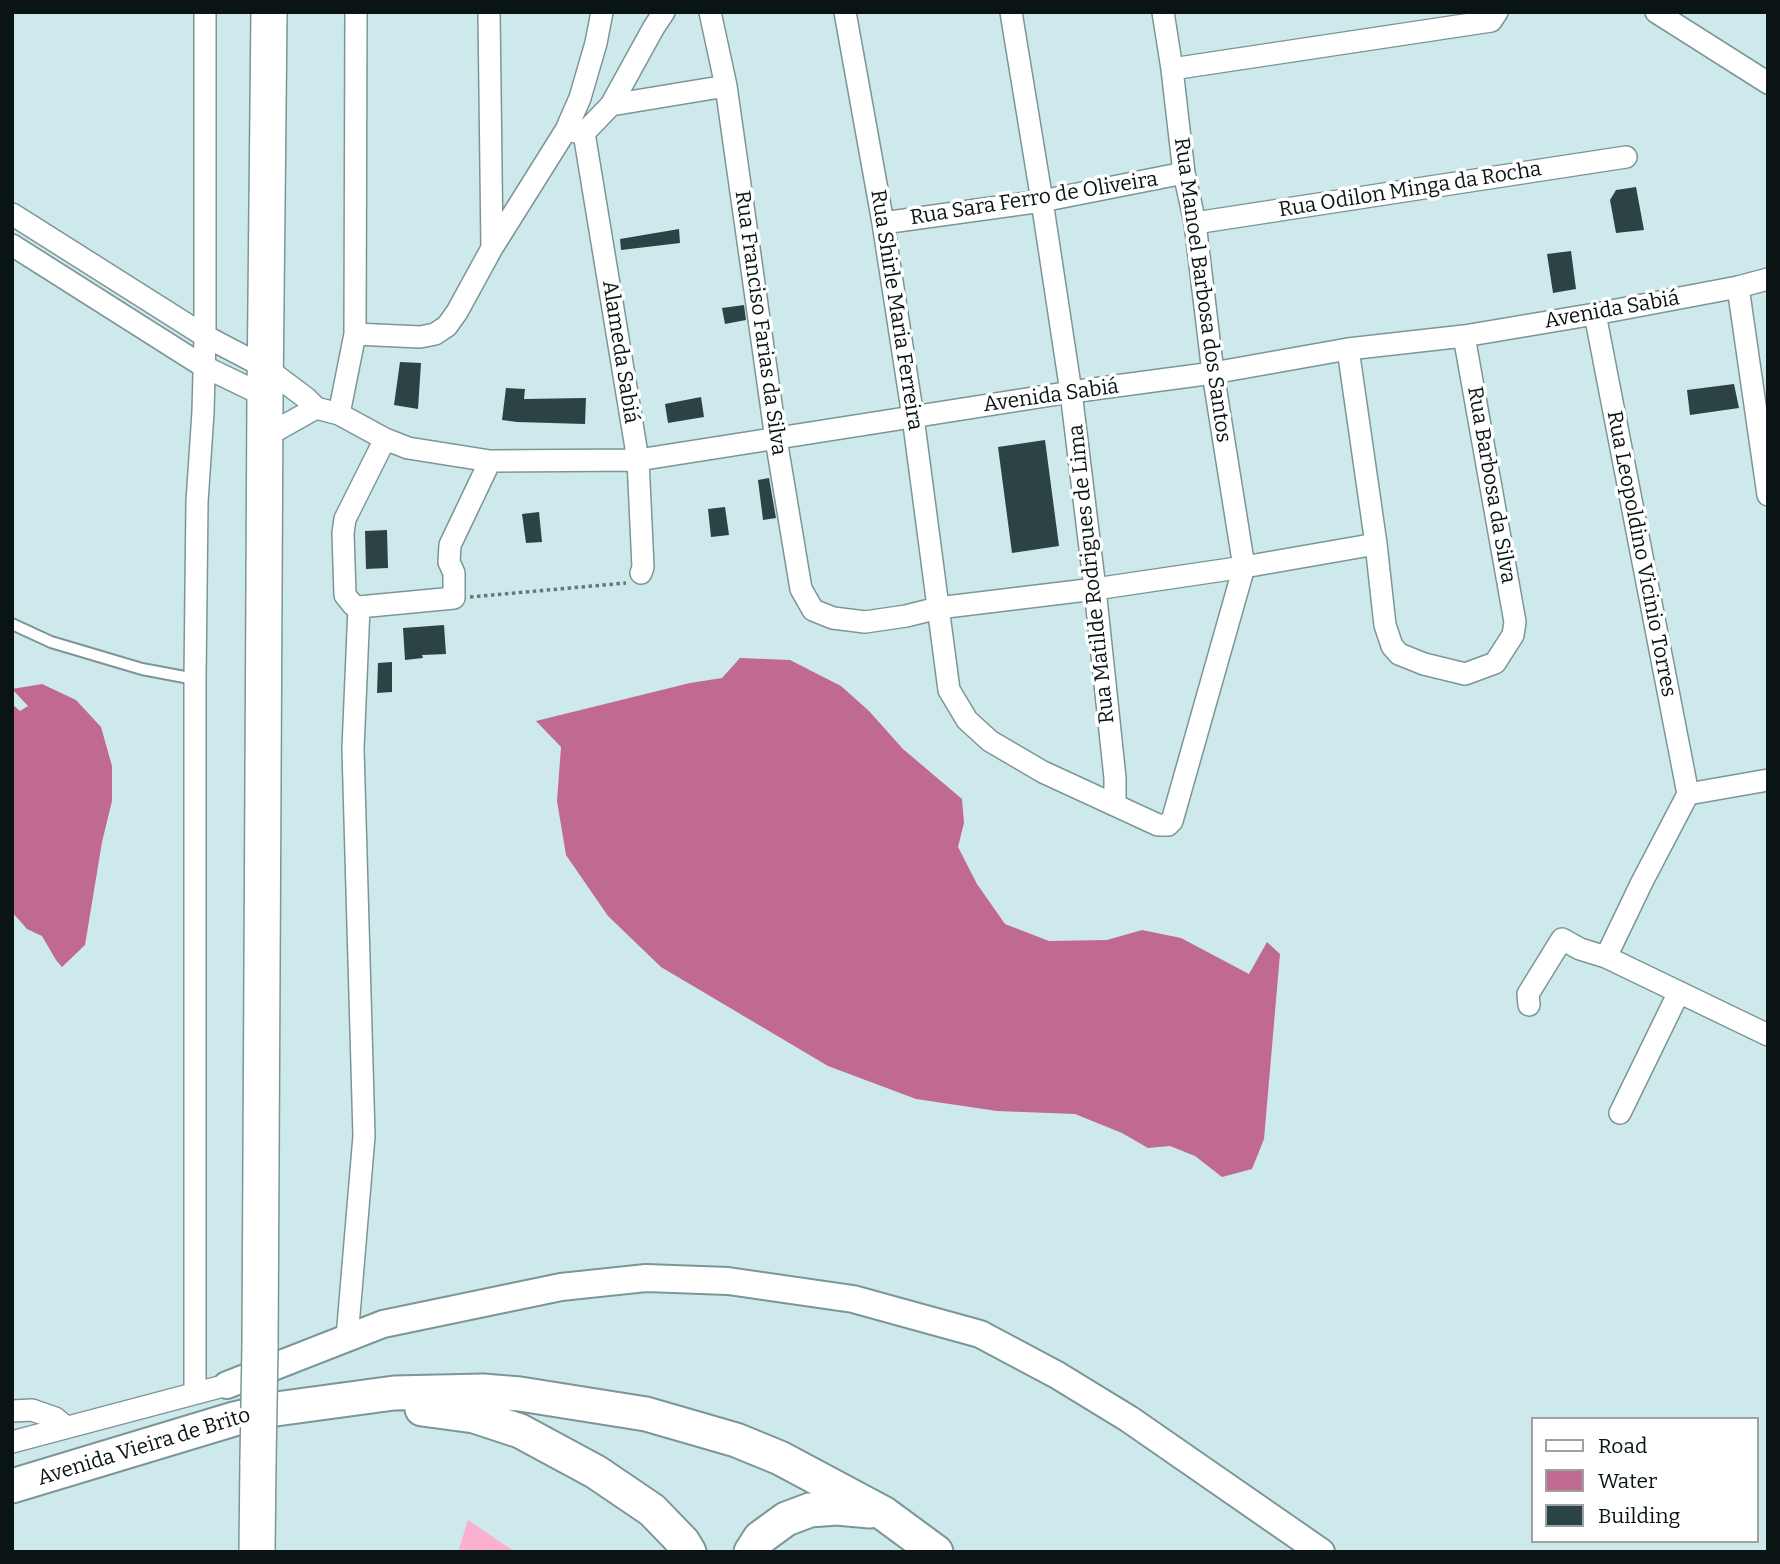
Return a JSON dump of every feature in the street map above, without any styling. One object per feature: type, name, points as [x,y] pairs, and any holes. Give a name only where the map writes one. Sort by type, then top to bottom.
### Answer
[{"type":"highway","points":[[257,1552],[269,12]]},
{"type":"main road","points":[[276,1409],[394,1393],[483,1391],[520,1394],[646,1414],[736,1440],[780,1458],[883,1513],[927,1544]]},
{"type":"main road","name":"Avenida Vieira de Brito","points":[[12,1486],[234,1419],[276,1409]]},
{"type":"main road","points":[[276,1409],[430,1409],[474,1416],[520,1431],[596,1472],[652,1510],[683,1542],[689,1552]]},
{"type":"main road","points":[[751,1552],[760,1538],[786,1518],[810,1510],[837,1508],[883,1513]]},
{"type":"street","points":[[195,1392],[195,679],[197,502],[205,336],[205,12]]},
{"type":"street","points":[[339,414],[355,334],[356,12]]},
{"type":"street","points":[[489,12],[492,248]]},
{"type":"street","points":[[575,132],[580,98],[602,12]]},
{"type":"street","points":[[355,334],[420,338],[435,334],[447,326],[492,248],[575,132],[611,104],[664,12]]},
{"type":"street","name":"Rua Franciso Farias da Silva","points":[[710,12],[726,86],[776,439],[801,589],[813,610],[833,618],[865,622],[938,608]]},
{"type":"street","name":"Rua Shirle Maria Ferreira","points":[[845,12],[883,223],[913,417],[949,690],[967,720],[990,741],[1043,772],[1158,825],[1168,825],[1172,821],[1244,567]]},
{"type":"street","name":"Rua Matilde Rodrigues de Lima","points":[[1011,12],[1072,392],[1115,778],[1115,804]]},
{"type":"street","name":"Rua Manoel Barbosa dos Santos","points":[[1163,12],[1184,173],[1195,223],[1213,373],[1244,567]]},
{"type":"street","points":[[1656,12],[1768,83]]},
{"type":"street","points":[[1172,69],[1494,17]]},
{"type":"street","points":[[611,104],[726,86]]},
{"type":"street","name":"Alameda Sabiá","points":[[575,132],[638,460],[642,573]]},
{"type":"street","name":"Rua Odilon Minga da Rocha","points":[[1195,223],[1626,157]]},
{"type":"street","name":"Rua Sara Ferro de Oliveira","points":[[883,223],[1042,201],[1184,173]]},
{"type":"street","points":[[12,214],[205,336],[266,382]]},
{"type":"street","points":[[12,245],[204,366],[266,382],[306,398],[316,408],[266,436]]},
{"type":"street","name":"Avenida Sabiá","points":[[316,408],[339,414],[408,448],[490,461],[638,460],[1072,392],[1213,373],[1348,349],[1464,336],[1738,287],[1768,279]]},
{"type":"street","points":[[1738,287],[1766,466],[1768,495]]},
{"type":"street","name":"Rua Leopoldino Vicinio Torres","points":[[1594,314],[1688,794]]},
{"type":"street","name":"Rua Barbosa da Silva","points":[[1376,544],[1385,625],[1392,646],[1399,654],[1424,664],[1465,674],[1495,663],[1513,635],[1515,622],[1464,336]]},
{"type":"street","points":[[938,608],[1095,589],[1376,544],[1348,349]]},
{"type":"street","points":[[385,439],[345,519],[342,533],[345,595],[353,605],[359,607],[454,598],[454,573],[449,562],[450,545],[490,461]]},
{"type":"street","points":[[347,1338],[364,1136],[353,750],[359,607]]},
{"type":"street","points":[[1606,957],[1688,794],[1768,780]]},
{"type":"street","points":[[1529,1005],[1528,994],[1562,939],[1580,949],[1606,957],[1768,1035]]},
{"type":"street","points":[[1620,1113],[1679,992]]},
{"type":"street","points":[[12,1442],[227,1385],[383,1324],[561,1287],[646,1278],[728,1280],[853,1298],[980,1335],[1056,1375],[1129,1419],[1321,1552]]},
{"type":"street","points":[[12,1411],[32,1410],[55,1418],[66,1427]]},
{"type":"lane","points":[[12,624],[51,642],[142,668],[195,679]]},
{"type":"path","points":[[454,598],[624,584],[642,573]]},
{"type":"shaded area","points":[[468,1520],[515,1552],[458,1552]]},
{"type":"water","points":[[740,658],[790,660],[841,686],[869,711],[903,749],[962,799],[964,823],[958,847],[977,884],[1005,924],[1049,941],[1107,940],[1142,930],[1181,938],[1249,974],[1267,942],[1280,954],[1264,1139],[1252,1169],[1222,1177],[1195,1156],[1170,1146],[1148,1148],[1122,1133],[1075,1114],[997,1111],[916,1099],[828,1066],[661,967],[608,916],[566,855],[557,801],[561,747],[536,721],[690,683],[722,678]]},
{"type":"water","points":[[42,684],[76,700],[101,727],[112,766],[112,801],[102,842],[85,945],[62,967],[42,936],[27,929],[12,912],[12,704],[20,711],[28,706],[12,689]]},
{"type":"building","points":[[1636,187],[1644,230],[1616,233],[1610,200],[1616,190]]},
{"type":"building","points":[[679,229],[680,243],[621,250],[620,239]]},
{"type":"building","points":[[1571,251],[1576,289],[1553,293],[1547,254]]},
{"type":"building","points":[[744,305],[746,320],[725,324],[722,308]]},
{"type":"building","points":[[400,362],[421,363],[418,409],[394,405]]},
{"type":"building","points":[[1734,384],[1739,408],[1690,415],[1687,390]]},
{"type":"building","points":[[506,388],[525,389],[524,399],[586,398],[585,424],[502,420]]},
{"type":"building","points":[[701,397],[704,417],[668,423],[665,404]]},
{"type":"building","points":[[1045,440],[1059,546],[1012,553],[998,447]]},
{"type":"building","points":[[769,478],[776,518],[763,520],[758,480]]},
{"type":"building","points":[[725,507],[729,535],[711,537],[708,509]]},
{"type":"building","points":[[539,512],[542,542],[526,543],[522,514]]},
{"type":"building","points":[[387,530],[388,568],[366,569],[365,531]]},
{"type":"building","points":[[444,625],[446,654],[422,655],[423,658],[405,660],[403,628]]},
{"type":"building","points":[[392,662],[392,692],[377,693],[378,663]]}]
